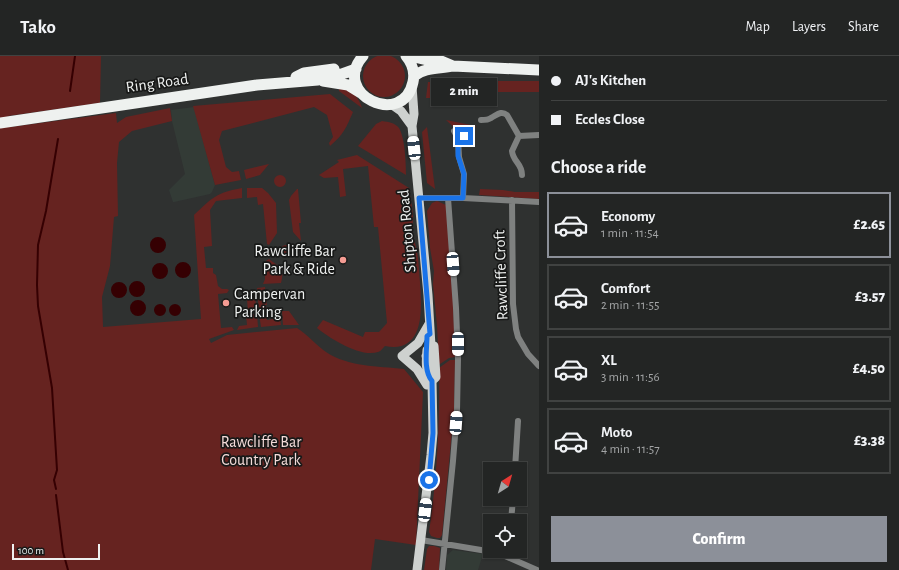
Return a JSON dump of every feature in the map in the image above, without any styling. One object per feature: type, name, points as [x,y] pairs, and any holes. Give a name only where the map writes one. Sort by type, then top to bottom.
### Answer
[{"type":"highway","points":[[286,82],[304,74],[342,68],[353,63],[360,56]]},
{"type":"highway","points":[[362,93],[356,82],[356,69],[363,56]]},
{"type":"highway","points":[[413,85],[410,56],[427,60],[441,61],[453,66]]},
{"type":"highway","points":[[391,104],[406,96],[424,70],[441,69],[453,66],[539,70]]},
{"type":"highway","points":[[413,85],[427,76],[454,74],[472,67]]},
{"type":"highway","name":"Ring Road","points":[[318,80],[356,69]]},
{"type":"highway","name":"Ring Road","points":[[0,123],[286,82],[318,80],[348,85],[362,93],[376,104],[391,104]]},
{"type":"main road","name":"Shipton Road","points":[[413,85],[414,114],[412,126],[430,329],[434,336],[436,363],[436,377],[432,381]]},
{"type":"main road","points":[[391,104],[401,111],[412,126]]},
{"type":"main road","name":"Shipton Road","points":[[417,570],[433,433],[432,381],[429,377],[426,356],[427,336],[430,329]]},
{"type":"main road","points":[[430,329],[418,343],[402,356],[420,372],[432,397]]},
{"type":"main road","points":[[426,356],[431,358],[436,363]]},
{"type":"street","points":[[481,120],[491,119],[501,112],[505,112],[517,130],[519,136],[512,151],[514,159],[522,168],[522,175]]},
{"type":"street","points":[[454,131],[461,137],[458,156],[464,174],[463,198]]},
{"type":"street","points":[[519,136],[539,135]]},
{"type":"street","points":[[419,198],[463,198],[539,202]]},
{"type":"street","points":[[442,570],[457,411],[458,351],[448,198]]},
{"type":"street","name":"Rawcliffe Croft","points":[[512,200],[513,304],[516,328],[522,346],[539,366]]},
{"type":"street","points":[[515,462],[518,421]]},
{"type":"street","points":[[421,540],[483,550]]},
{"type":"street","points":[[514,558],[537,570]]},
{"type":"shaded area","points":[[194,107],[215,185],[210,194],[173,202],[169,190],[185,174],[172,121],[171,110]]},
{"type":"shaded area","points":[[158,237],[164,239],[166,245],[164,251],[158,253],[152,251],[150,245],[152,239]]},
{"type":"shaded area","points":[[183,262],[189,264],[191,270],[189,276],[183,278],[177,276],[175,270],[177,264]]},
{"type":"shaded area","points":[[160,263],[166,265],[168,271],[166,277],[160,279],[154,277],[152,271],[154,265]]},
{"type":"shaded area","points":[[137,281],[144,286],[145,289],[140,296],[137,297],[130,292],[129,289],[134,282]]},
{"type":"shaded area","points":[[119,282],[125,284],[127,290],[125,296],[119,298],[113,296],[111,290],[113,284]]},
{"type":"shaded area","points":[[138,300],[144,302],[146,308],[144,314],[138,316],[132,314],[130,308],[132,302]]},
{"type":"shaded area","points":[[162,304],[165,305],[165,315],[158,316],[155,315],[154,308],[155,305]]},
{"type":"shaded area","points":[[177,304],[180,305],[180,315],[173,316],[170,315],[169,308],[170,305]]},
{"type":"shaded area","points":[[453,550],[483,554],[478,570],[446,570],[447,555]]},
{"type":"green space","points":[[380,55],[388,55],[399,61],[405,72],[405,80],[399,91],[388,97],[380,97],[369,91],[363,80],[363,72],[369,61]]},
{"type":"green space","name":"Rawcliffe Bar Country Park","points":[[0,56],[101,56],[100,103],[8,116],[10,127],[116,113],[117,123],[126,117],[170,108],[172,121],[132,131],[119,142],[117,163],[118,216],[114,217],[110,266],[102,297],[103,327],[201,319],[194,215],[220,194],[242,188],[242,198],[216,201],[210,210],[212,246],[204,247],[206,268],[213,268],[213,273],[216,275],[218,286],[222,289],[229,290],[227,293],[218,294],[221,328],[232,327],[234,330],[209,339],[211,343],[227,335],[297,328],[326,352],[344,361],[364,365],[404,369],[423,392],[416,545],[375,539],[371,570],[0,570]]},
{"type":"green space","points":[[458,79],[539,81],[539,92],[449,92],[444,96],[436,95],[434,98],[426,98],[428,82],[453,82]]},
{"type":"green space","points":[[339,88],[354,94],[359,100],[362,108],[339,91]]},
{"type":"green space","points":[[330,94],[353,112],[339,138],[330,146],[329,143],[333,137],[327,115],[314,107],[222,131],[219,140],[226,167],[232,172],[239,171],[241,180],[215,185],[193,106]]},
{"type":"green space","points":[[446,120],[476,126],[474,129],[468,129],[460,133]]},
{"type":"green space","points":[[382,121],[396,125],[401,132],[405,151],[406,175],[358,146],[376,124]]},
{"type":"green space","points":[[427,127],[435,189],[427,183],[422,132]]},
{"type":"green space","points":[[357,155],[409,188],[413,215],[412,231],[417,249],[420,282],[420,316],[418,327],[414,336],[408,343],[398,347],[385,346],[379,352],[371,353],[354,350],[337,342],[317,328],[323,320],[363,337],[365,332],[379,332],[387,323],[378,227],[374,227],[368,166],[343,169],[346,196],[340,197],[338,177],[324,178],[319,175],[339,162],[337,160]]},
{"type":"green space","points":[[269,164],[260,175],[246,179],[244,170]]},
{"type":"green space","points":[[278,175],[282,175],[286,181],[282,187],[278,187],[274,183],[274,179]]},
{"type":"green space","points":[[247,188],[262,188],[276,203],[277,233],[269,245],[267,244],[263,204],[258,205],[257,197],[247,198]]},
{"type":"green space","points":[[297,189],[301,223],[299,223],[301,241],[293,232],[289,200]]},
{"type":"green space","points":[[480,189],[515,192],[539,192],[539,199],[479,195]]},
{"type":"green space","points":[[437,201],[446,205],[453,299],[455,357],[449,358],[440,364],[433,284],[434,271],[430,248],[427,211],[432,203]]},
{"type":"green space","points":[[284,245],[288,245],[292,251],[288,257],[284,257],[280,253],[280,249]]},
{"type":"green space","points":[[269,259],[282,271],[281,283],[263,284],[265,279],[264,266],[266,265],[266,261]]},
{"type":"green space","points":[[265,287],[267,305],[265,305],[265,308],[267,307],[267,310],[259,311],[257,288]]},
{"type":"green space","points":[[255,298],[257,311],[248,312],[247,299]]},
{"type":"green space","points":[[282,311],[289,311],[299,325],[283,325]]},
{"type":"green space","points":[[266,313],[267,320],[280,318],[281,325],[261,327],[259,314]]},
{"type":"green space","points":[[257,314],[258,327],[237,330],[239,326],[247,325],[246,315]]},
{"type":"green space","points":[[450,360],[455,360],[454,411],[442,535],[440,538],[437,538],[431,536],[429,532],[437,450],[439,368]]},
{"type":"green space","points":[[429,546],[440,548],[439,570],[424,570],[427,549]]},
{"type":"waterway","points":[[70,91],[75,56]]},
{"type":"waterway","points":[[56,489],[54,480],[57,470],[52,388],[38,306],[37,285],[38,245],[46,211],[58,139]]},
{"type":"waterway","points":[[56,495],[63,552],[68,570]]},
{"type":"place","name":"Rawcliffe Bar Park & Ride","points":[[343,260]]},
{"type":"place","name":"Campervan Parking","points":[[226,303]]},
{"type":"route","points":[[429,480],[433,433],[432,381],[429,377],[426,356],[427,336],[430,334],[419,198],[463,198],[464,174],[458,156],[458,138],[464,136]]}]
